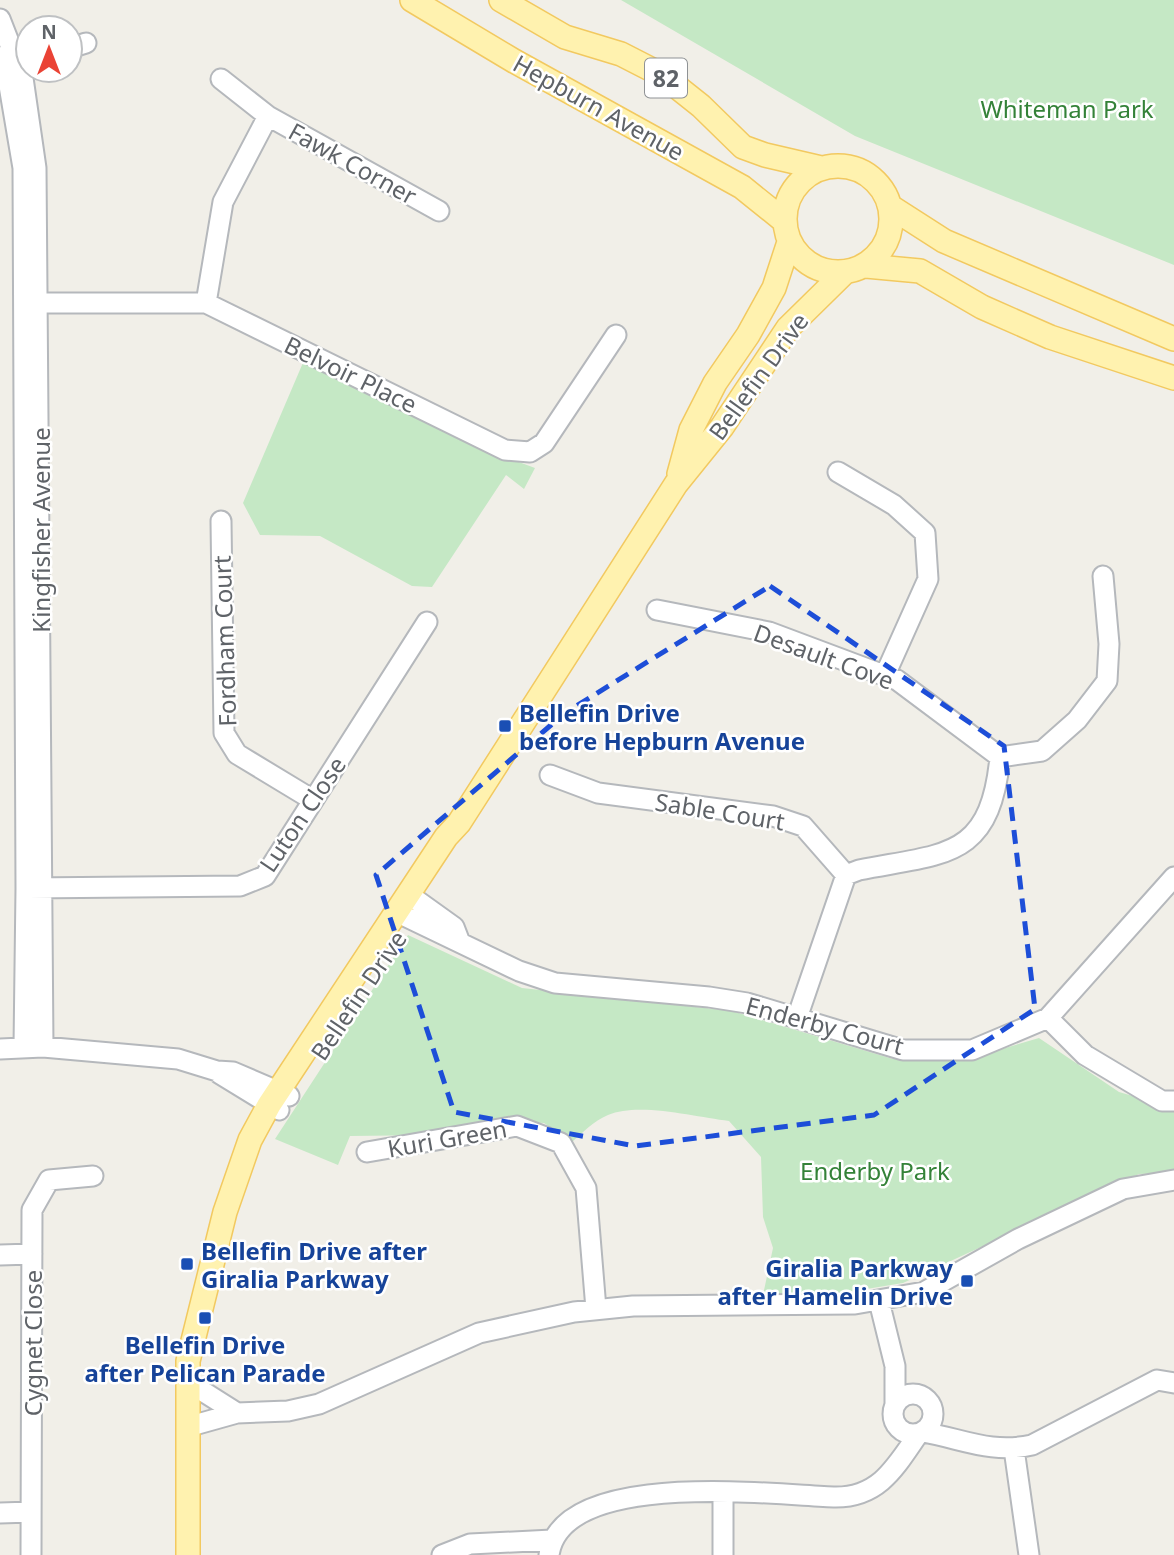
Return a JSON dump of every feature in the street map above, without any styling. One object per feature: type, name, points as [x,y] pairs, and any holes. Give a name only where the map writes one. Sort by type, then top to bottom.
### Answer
[{"type":"main road","name":"Hepburn Avenue","points":[[412,0],[514,61],[742,187],[786,231]]},
{"type":"main road","name":"Hepburn Avenue","points":[[501,0],[565,37],[621,54],[663,75],[701,106],[743,147],[821,168]]},
{"type":"main road","name":"82","points":[[821,168],[843,165],[865,172],[882,187],[891,207],[944,241],[1174,339]]},
{"type":"main road","points":[[786,231],[788,198],[801,179],[821,168]]},
{"type":"main road","points":[[855,269],[882,250],[891,230],[891,207]]},
{"type":"main road","name":"82","points":[[786,231],[802,260],[822,271],[920,271],[982,307],[1050,337],[1174,379]]},
{"type":"main road","name":"Bellefin Drive","points":[[676,484],[691,430],[715,383],[748,335],[775,286],[786,231]]},
{"type":"main road","name":"Bellefin Drive","points":[[188,1555],[188,1382],[197,1315],[225,1212],[250,1140],[408,907],[676,484],[722,428],[788,328],[855,269]]},
{"type":"street","name":"Kingfisher Avenue","points":[[0,19],[14,55]]},
{"type":"street","name":"Kingfisher Avenue","points":[[0,45],[14,61]]},
{"type":"street","name":"Fawk Corner","points":[[221,79],[268,116],[439,211]]},
{"type":"street","name":"Kingfisher Avenue","points":[[19,84],[32,303],[34,1047]]},
{"type":"street","name":"Fawk Corner","points":[[206,303],[223,202],[268,116]]},
{"type":"street","name":"Belvoir Place","points":[[32,303],[206,303],[505,450],[530,452],[544,443],[616,335]]},
{"type":"street","points":[[838,472],[894,505],[925,533],[928,579],[885,676]]},
{"type":"street","name":"Fordham Court","points":[[221,521],[224,733],[237,754],[313,800]]},
{"type":"street","points":[[797,1018],[846,876],[859,870],[950,852],[980,829],[996,792],[1000,757],[1042,751],[1077,720],[1107,681],[1109,644],[1103,576]]},
{"type":"street","name":"Desault Cove","points":[[657,610],[769,632],[897,680],[1000,757]]},
{"type":"street","name":"Luton Close","points":[[34,888],[240,887],[265,876],[427,622]]},
{"type":"street","name":"Sable Court","points":[[550,775],[598,793],[773,817],[803,826],[846,876]]},
{"type":"street","name":"Enderby Court","points":[[408,907],[454,927],[459,940],[519,971],[555,982],[747,1003],[902,1050],[972,1051],[1048,1018],[1174,877]]},
{"type":"street","points":[[1048,1018],[1085,1055],[1162,1101],[1174,1101]]},
{"type":"street","points":[[0,1049],[34,1047],[178,1059],[217,1071],[226,1080],[279,1100]]},
{"type":"street","name":"Kuri Green","points":[[367,1152],[517,1126],[561,1143],[586,1188],[596,1310]]},
{"type":"street","name":"Cygnet Close","points":[[32,1555],[32,1210],[49,1181],[93,1176]]},
{"type":"street","points":[[187,1427],[237,1413],[288,1411],[319,1404],[479,1334],[516,1323],[633,1306],[855,1304],[924,1292],[1018,1239],[1123,1189],[1174,1180]]},
{"type":"street","points":[[0,1255],[32,1254]]},
{"type":"street","points":[[879,1301],[904,1398],[893,1418],[899,1429],[898,1463]]},
{"type":"street","points":[[899,1429],[909,1434],[921,1432],[958,1438],[988,1448],[1014,1449],[1032,1445],[1157,1380],[1174,1383]]},
{"type":"street","points":[[188,1382],[237,1413]]},
{"type":"street","points":[[904,1398],[924,1396],[958,1438]]},
{"type":"street","points":[[442,1555],[470,1544],[550,1547],[563,1524],[590,1507],[669,1491],[853,1497],[880,1484],[898,1463],[933,1417],[931,1405]]},
{"type":"street","points":[[1014,1449],[1029,1555]]},
{"type":"street","points":[[723,1493],[723,1555]]},
{"type":"street","points":[[0,1513],[32,1512]]},
{"type":"highlighted area","points":[[770,586],[1004,746],[1035,1009],[874,1115],[635,1146],[454,1112],[376,875],[565,713]]},
{"type":"green space","name":"Whiteman Park","points":[[621,0],[1174,0],[1174,265],[855,136]]},
{"type":"green space","points":[[305,358],[505,457],[535,468],[524,489],[506,475],[432,587],[412,586],[320,536],[260,535],[243,503]]},
{"type":"green space","name":"Enderby Park","points":[[408,935],[522,988],[732,1011],[893,1059],[961,1061],[1039,1038],[1119,1092],[1174,1108],[1174,1173],[1139,1174],[903,1283],[830,1295],[763,1295],[773,1248],[763,1217],[761,1157],[729,1121],[651,1110],[621,1111],[603,1117],[572,1142],[544,1123],[504,1121],[473,1123],[436,1135],[350,1136],[338,1165],[275,1139]]},
{"type":"place","name":"Bellefin Drive before Hepburn Avenue","points":[[505,726]]},
{"type":"place","name":"Bellefin Drive after Giralia Parkway","points":[[187,1264]]},
{"type":"place","name":"Giralia Parkway after Hamelin Drive","points":[[967,1281]]},
{"type":"place","name":"Bellefin Drive after Pelican Parade","points":[[205,1318]]}]
